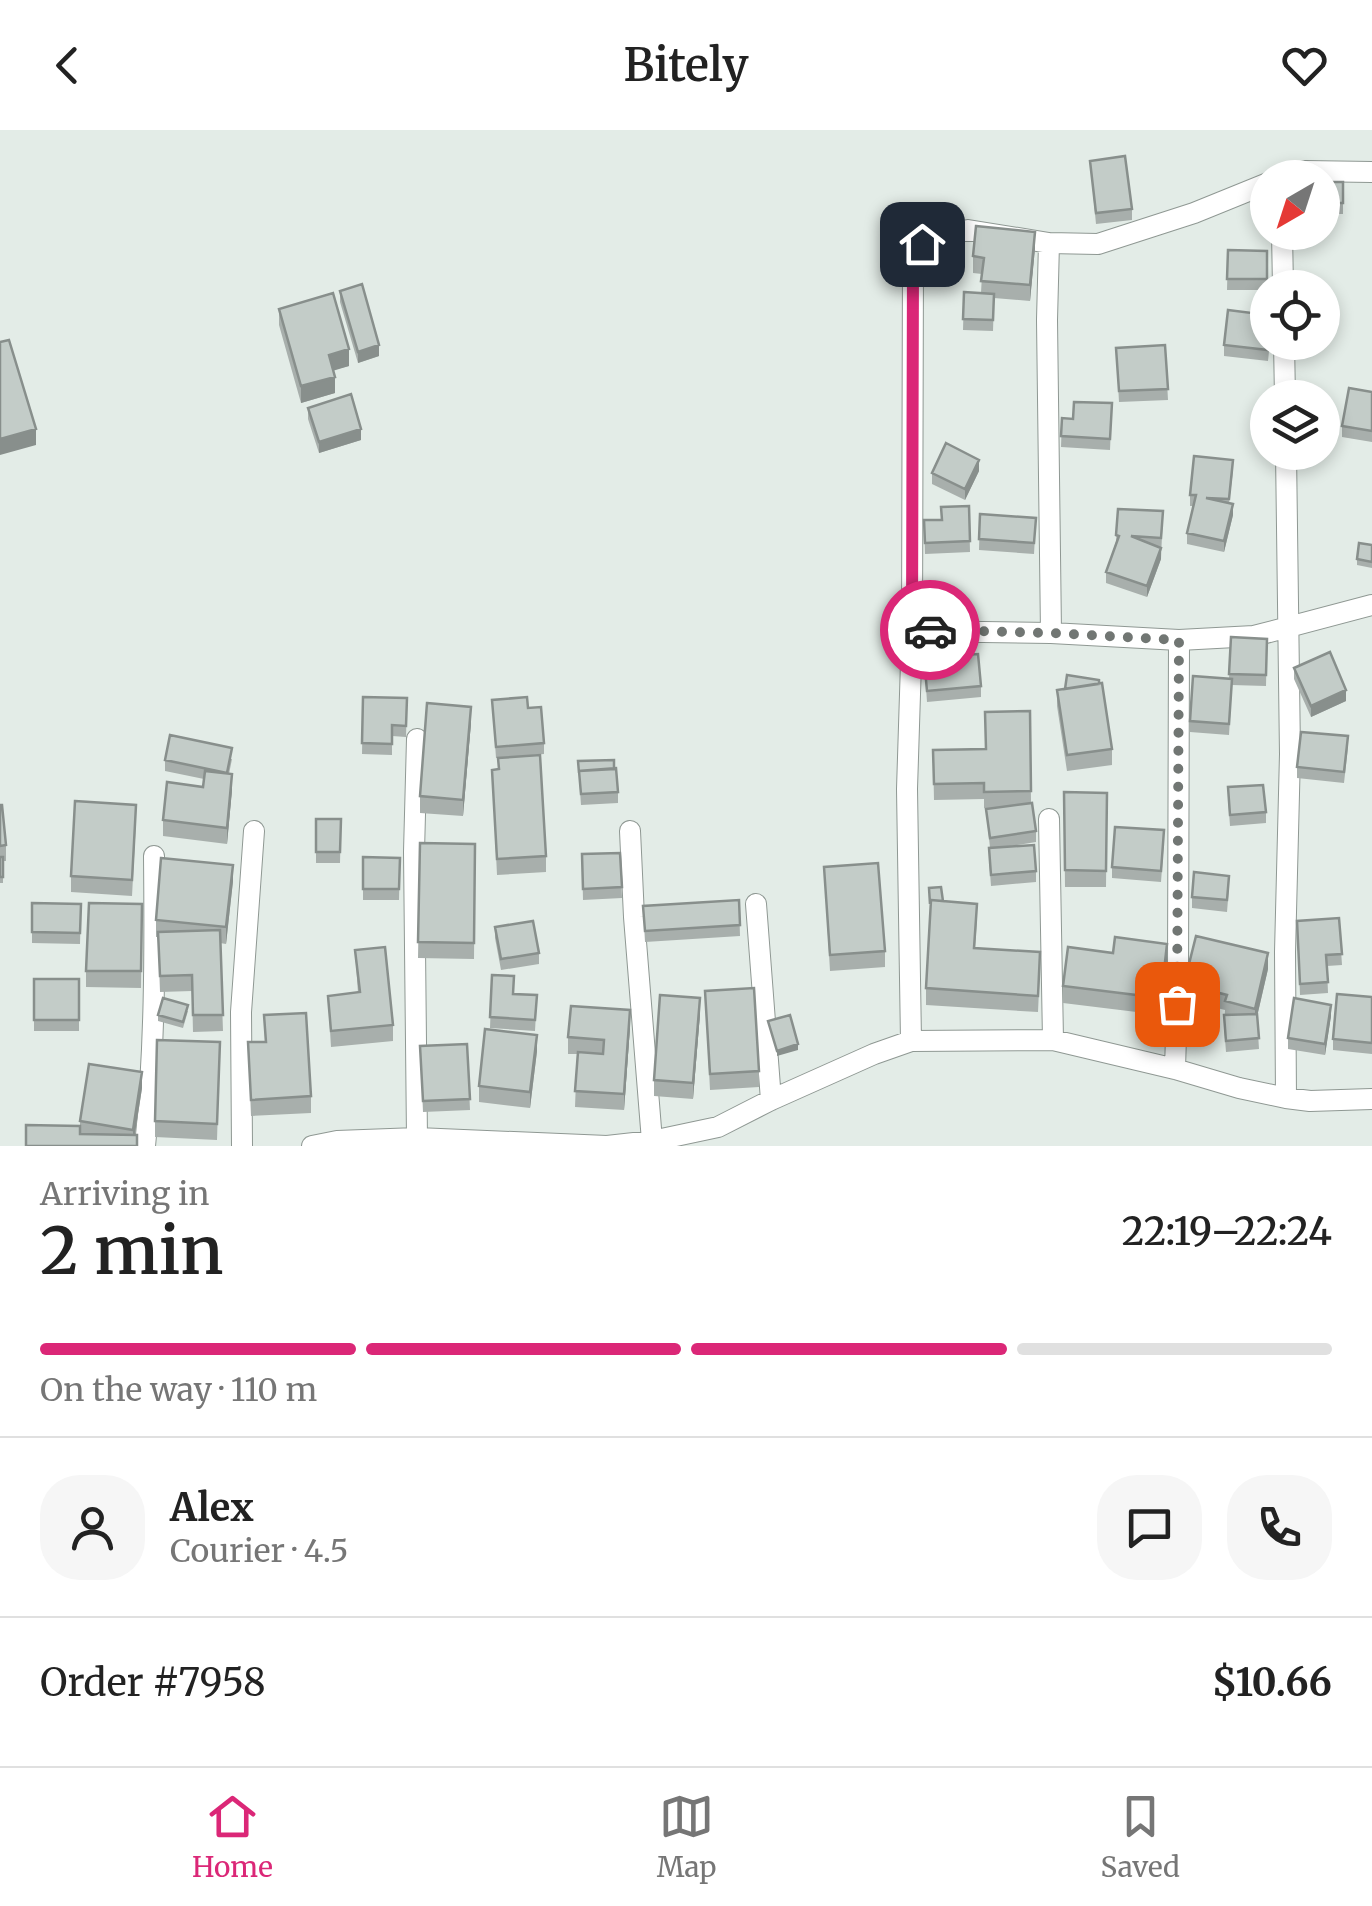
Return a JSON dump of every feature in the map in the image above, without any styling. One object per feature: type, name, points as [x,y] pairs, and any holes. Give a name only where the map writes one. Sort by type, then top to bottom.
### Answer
[{"type":"street","points":[[1340,172],[1372,172]]},
{"type":"street","points":[[910,1041],[907,789],[912,630],[913,257],[922,244],[937,235],[968,230],[1049,243],[1098,244],[1250,190]]},
{"type":"street","points":[[1049,243],[1046,320],[1051,633]]},
{"type":"street","points":[[1286,470],[1290,754],[1286,1098]]},
{"type":"street","points":[[912,630],[1179,640],[1254,636],[1372,605]]},
{"type":"street","points":[[1174,1069],[1179,640]]},
{"type":"street","points":[[418,738],[414,852],[418,1138]]},
{"type":"street","points":[[1049,818],[1052,1040]]},
{"type":"street","points":[[630,831],[652,1141]]},
{"type":"street","points":[[242,1146],[241,1012],[254,832]]},
{"type":"street","points":[[145,1146],[155,967],[154,856]]},
{"type":"street","points":[[756,904],[771,1100]]},
{"type":"street","points":[[312,1146],[337,1141],[418,1138],[606,1146],[652,1141],[718,1127],[910,1041],[1052,1040],[1286,1098],[1310,1102],[1372,1099]]},
{"type":"building","points":[[1125,156],[1132,209],[1096,213],[1090,161]]},
{"type":"building","points":[[1340,182],[1343,182],[1340,203]]},
{"type":"building","points":[[976,226],[1035,232],[1030,285],[981,281],[984,258],[973,256]]},
{"type":"building","points":[[1228,250],[1267,251],[1267,270],[1250,270],[1250,279],[1227,279]]},
{"type":"building","points":[[362,284],[379,345],[358,352],[340,291]]},
{"type":"building","points":[[964,292],[994,294],[993,320],[963,319]]},
{"type":"building","points":[[333,293],[349,349],[329,355],[335,377],[301,386],[279,309]]},
{"type":"building","points":[[1228,310],[1250,313],[1250,348],[1224,345]]},
{"type":"building","points":[[9,340],[36,429],[0,439],[0,342]]},
{"type":"building","points":[[1165,345],[1168,389],[1119,391],[1116,348]]},
{"type":"building","points":[[1349,388],[1372,392],[1372,431],[1342,426]]},
{"type":"building","points":[[351,394],[361,429],[319,442],[308,408]]},
{"type":"building","points":[[1074,402],[1112,403],[1110,439],[1061,436],[1062,418],[1073,419]]},
{"type":"building","points":[[946,443],[979,460],[965,489],[932,473]]},
{"type":"building","points":[[1194,456],[1233,460],[1229,499],[1206,498],[1233,504],[1224,541],[1187,533],[1196,495],[1190,495]]},
{"type":"building","points":[[969,506],[970,541],[925,543],[924,520],[942,520],[941,507]]},
{"type":"building","points":[[1118,509],[1163,511],[1161,538],[1131,536],[1161,548],[1147,586],[1106,572],[1119,536]]},
{"type":"building","points":[[980,514],[1036,518],[1034,543],[979,539]]},
{"type":"building","points":[[1359,543],[1372,545],[1372,562],[1357,559]]},
{"type":"building","points":[[1231,637],[1267,639],[1266,675],[1229,674]]},
{"type":"building","points":[[1330,652],[1346,690],[1311,706],[1294,668]]},
{"type":"building","points":[[978,654],[981,686],[927,691],[924,658]]},
{"type":"building","points":[[1067,675],[1099,680],[1099,684],[1065,689]]},
{"type":"building","points":[[1193,676],[1232,679],[1229,724],[1190,721]]},
{"type":"building","points":[[1102,683],[1112,749],[1067,755],[1057,690]]},
{"type":"building","points":[[363,697],[407,698],[406,726],[392,725],[392,744],[362,743]]},
{"type":"building","points":[[527,697],[528,708],[541,707],[544,743],[496,747],[492,700]]},
{"type":"building","points":[[427,703],[471,707],[463,800],[420,796]]},
{"type":"building","points":[[1030,711],[1031,791],[984,792],[984,783],[934,784],[933,750],[986,749],[985,712]]},
{"type":"building","points":[[1301,732],[1348,736],[1344,772],[1297,767]]},
{"type":"building","points":[[170,735],[232,748],[227,773],[165,760]]},
{"type":"building","points":[[540,755],[546,856],[497,859],[492,770],[499,769],[498,758]]},
{"type":"building","points":[[614,760],[614,769],[579,773],[578,761]]},
{"type":"building","points":[[616,768],[618,792],[581,794],[579,771]]},
{"type":"building","points":[[205,771],[232,774],[227,828],[163,820],[167,782],[203,787]]},
{"type":"building","points":[[1263,785],[1266,812],[1230,815],[1228,787]]},
{"type":"building","points":[[1064,792],[1107,793],[1106,871],[1065,870]]},
{"type":"building","points":[[75,801],[136,805],[132,880],[71,876]]},
{"type":"building","points":[[1032,803],[1036,831],[990,838],[986,809]]},
{"type":"building","points":[[0,805],[6,845],[0,846]]},
{"type":"building","points":[[316,819],[341,819],[340,852],[316,852]]},
{"type":"building","points":[[1115,827],[1164,830],[1161,871],[1112,867]]},
{"type":"building","points":[[420,843],[475,844],[474,943],[418,942]]},
{"type":"building","points":[[1034,845],[1036,871],[991,875],[989,848]]},
{"type":"building","points":[[620,853],[622,887],[583,889],[582,854]]},
{"type":"building","points":[[363,857],[400,858],[399,889],[363,889]]},
{"type":"building","points":[[161,858],[233,865],[226,927],[156,920]]},
{"type":"building","points":[[878,863],[885,951],[830,955],[824,867]]},
{"type":"building","points":[[1194,872],[1229,876],[1227,900],[1192,897]]},
{"type":"building","points":[[941,887],[943,901],[931,900],[930,904],[929,888]]},
{"type":"building","points":[[739,900],[740,925],[645,931],[643,906]]},
{"type":"building","points":[[931,900],[977,904],[974,948],[1040,952],[1038,996],[926,988]]},
{"type":"building","points":[[32,903],[81,904],[80,933],[32,932]]},
{"type":"building","points":[[89,903],[142,904],[141,971],[86,971]]},
{"type":"building","points":[[1339,918],[1342,954],[1326,955],[1328,982],[1300,984],[1297,921]]},
{"type":"building","points":[[533,921],[539,953],[501,959],[495,927]]},
{"type":"building","points":[[220,930],[223,1015],[193,1015],[192,975],[160,976],[158,932]]},
{"type":"building","points":[[1196,936],[1268,953],[1255,1009],[1225,1001],[1227,995],[1184,984]]},
{"type":"building","points":[[1115,937],[1167,944],[1161,998],[1063,986],[1068,947],[1113,953]]},
{"type":"building","points":[[385,947],[393,1025],[331,1031],[328,996],[360,992],[355,950]]},
{"type":"building","points":[[492,975],[514,976],[513,994],[537,995],[535,1020],[490,1017]]},
{"type":"building","points":[[34,979],[79,979],[79,1020],[34,1020]]},
{"type":"building","points":[[754,988],[759,1071],[710,1074],[705,991]]},
{"type":"building","points":[[1337,994],[1372,997],[1372,1043],[1333,1039]]},
{"type":"building","points":[[660,995],[700,998],[693,1083],[654,1080]]},
{"type":"building","points":[[163,998],[188,1005],[183,1022],[158,1015]]},
{"type":"building","points":[[1294,998],[1331,1005],[1325,1044],[1288,1038]]},
{"type":"building","points":[[571,1006],[630,1010],[624,1094],[575,1091],[578,1052],[603,1054],[604,1040],[568,1037]]},
{"type":"building","points":[[306,1013],[311,1096],[251,1100],[248,1042],[266,1042],[264,1015]]},
{"type":"building","points":[[1257,1014],[1259,1038],[1226,1041],[1224,1015]]},
{"type":"building","points":[[790,1015],[798,1044],[777,1051],[768,1021]]},
{"type":"building","points":[[485,1029],[537,1035],[530,1092],[479,1086]]},
{"type":"building","points":[[157,1040],[220,1042],[217,1124],[155,1121]]},
{"type":"building","points":[[467,1044],[470,1099],[423,1101],[420,1046]]},
{"type":"building","points":[[89,1064],[142,1072],[133,1130],[80,1121]]},
{"type":"building","points":[[26,1125],[80,1126],[80,1134],[137,1135],[137,1146],[26,1146]]},
{"type":"way so far","points":[[930,630],[1179,640],[1177,1004]]},
{"type":"route","points":[[922,244],[913,257],[912,630],[930,630]]}]
